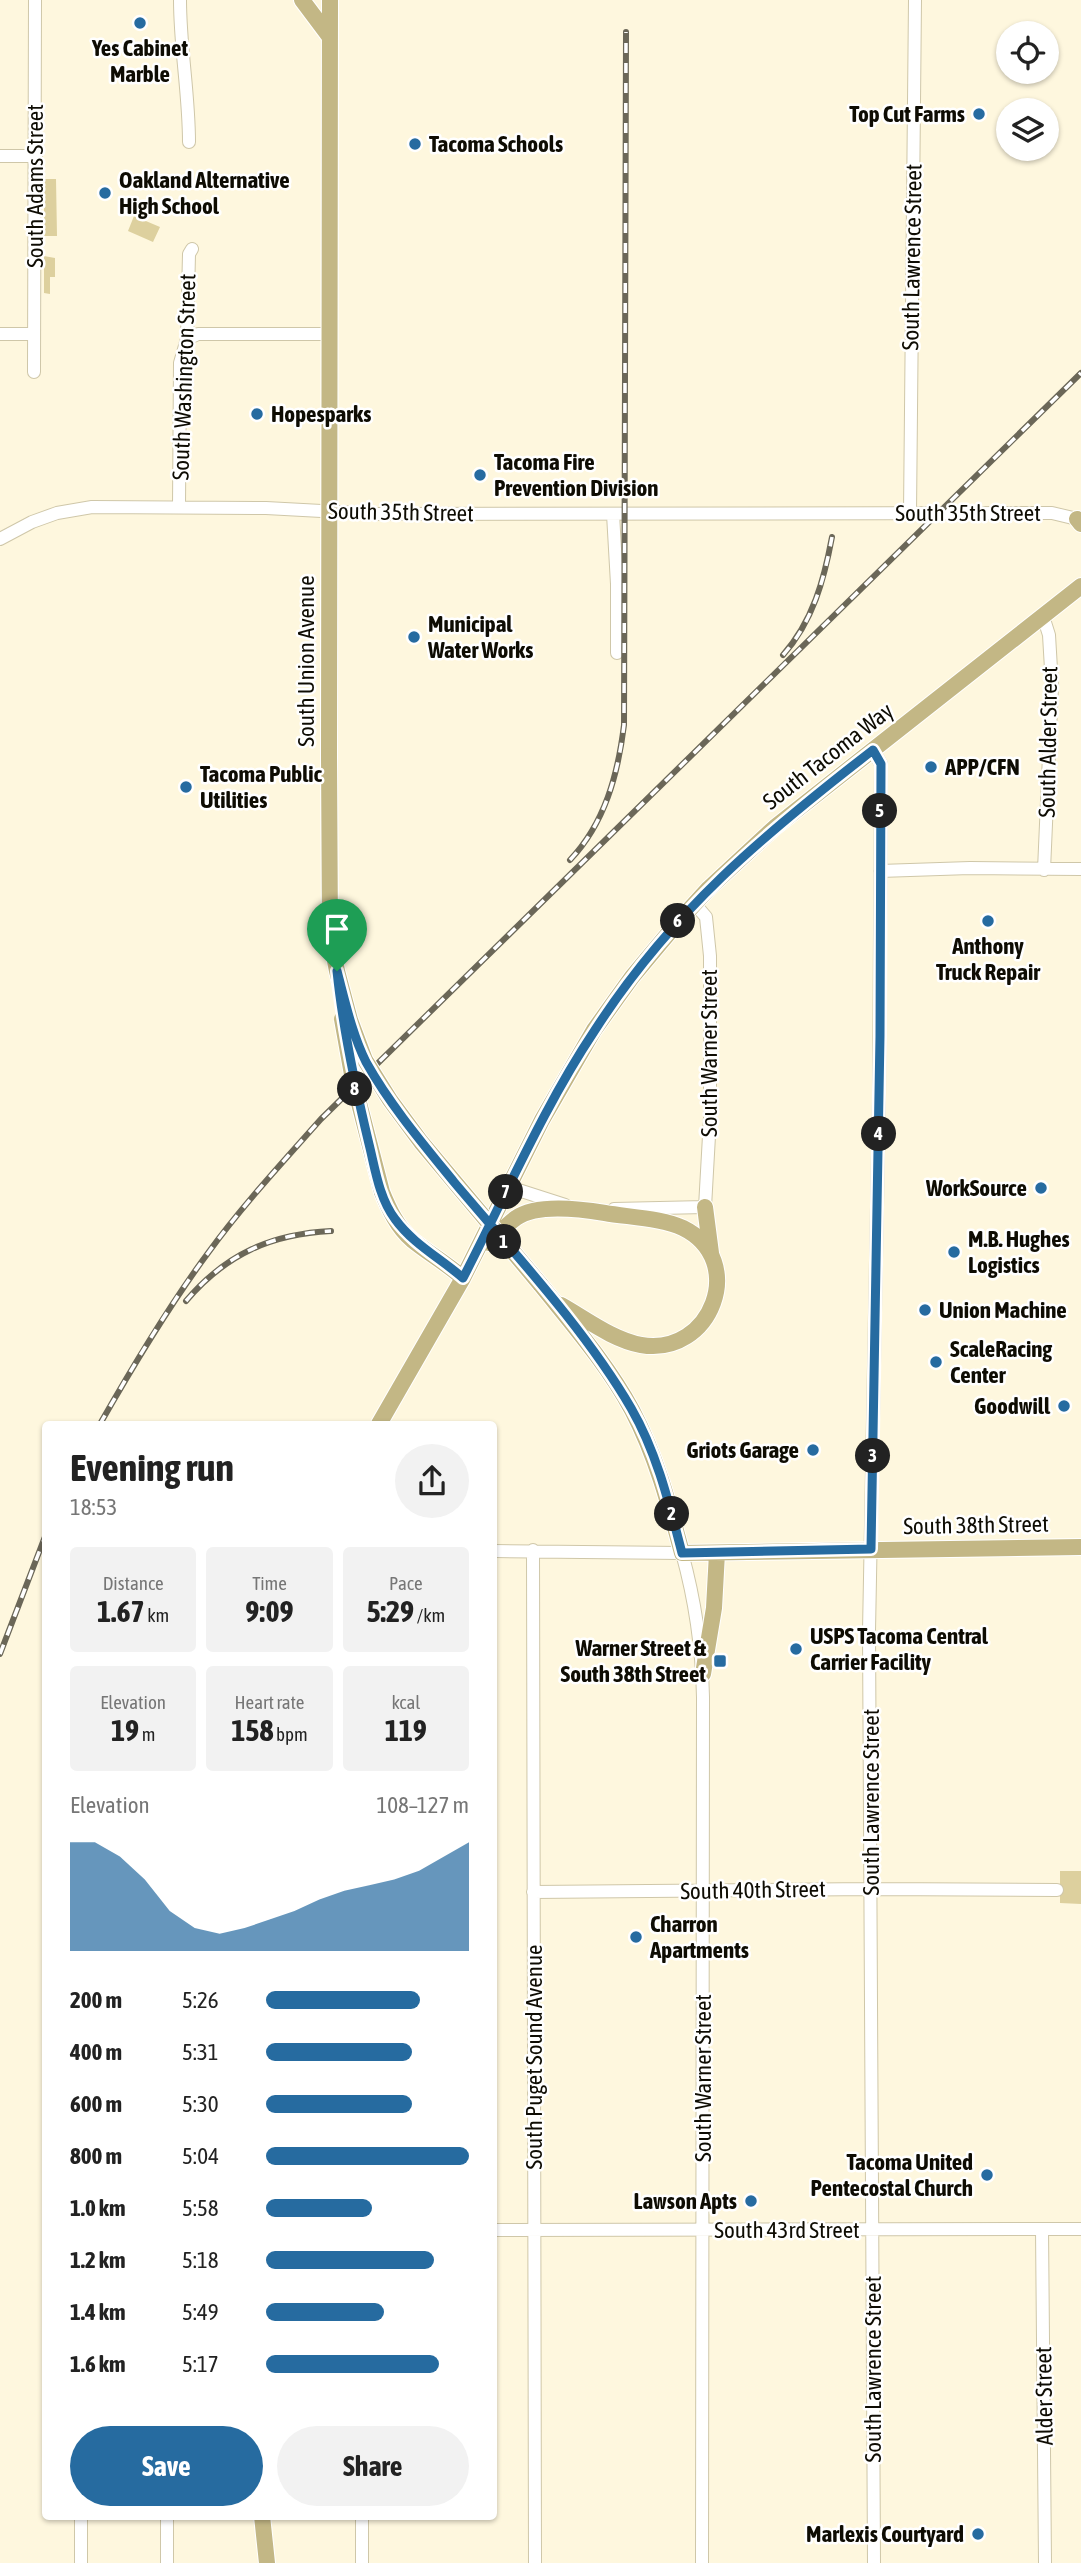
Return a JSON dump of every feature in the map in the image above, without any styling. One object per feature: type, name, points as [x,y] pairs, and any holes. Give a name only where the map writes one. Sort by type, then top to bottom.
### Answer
[{"type":"main road","points":[[302,0],[330,38]]},
{"type":"main road","name":"South Union Avenue","points":[[330,0],[329,901],[330,935],[337,971],[365,1060],[390,1100],[421,1142],[553,1300],[605,1367],[632,1409],[664,1483],[682,1553]]},
{"type":"main road","name":"South Tacoma Way","points":[[381,1421],[463,1278],[542,1120],[594,1030],[632,977],[694,903],[775,827],[1081,586]]},
{"type":"main road","points":[[337,971],[341,1017],[353,1080],[382,1192],[393,1217],[412,1240],[463,1278]]},
{"type":"main road","points":[[553,1300],[620,1339],[653,1346],[677,1342],[696,1330],[710,1312],[715,1298],[717,1282],[705,1207]]},
{"type":"main road","points":[[472,1259],[517,1217],[533,1211],[579,1209],[682,1227],[693,1234],[711,1255]]},
{"type":"main road","name":"South 38th Street","points":[[682,1553],[1081,1547]]},
{"type":"main road","points":[[703,1674],[714,1608],[717,1553]]},
{"type":"main road","points":[[262,2520],[267,2563]]},
{"type":"street","name":"South Adams Street","points":[[34,372],[35,0]]},
{"type":"street","points":[[180,0],[180,41],[189,142]]},
{"type":"street","name":"South Lawrence Street","points":[[910,513],[915,0]]},
{"type":"street","points":[[0,156],[36,156]]},
{"type":"street","name":"South Washington Street","points":[[179,506],[180,363],[187,339],[189,256],[192,249]]},
{"type":"street","points":[[0,334],[34,334]]},
{"type":"street","points":[[187,339],[198,334],[329,334]]},
{"type":"street","name":"South 35th Street","points":[[0,539],[32,522],[57,513],[92,507],[179,506],[377,514],[1052,513],[1080,521]]},
{"type":"street","points":[[613,514],[617,653]]},
{"type":"street","name":"South Alder Street","points":[[1043,616],[1049,635],[1052,686],[1044,870]]},
{"type":"street","name":"South Lawrence Street","points":[[873,750],[881,764],[880,1036],[869,1634],[874,2563]]},
{"type":"street","points":[[880,871],[970,868],[1081,869]]},
{"type":"street","name":"South Warner Street","points":[[694,903],[706,917],[710,956],[710,1118],[705,1207]]},
{"type":"street","points":[[509,1187],[579,1209],[705,1207]]},
{"type":"street","name":"South 38th Street","points":[[497,1550],[682,1553]]},
{"type":"street","name":"South Puget Sound Avenue","points":[[533,1550],[535,2563]]},
{"type":"street","name":"South Warner Street","points":[[682,1553],[692,1596],[703,1674],[702,2563]]},
{"type":"street","name":"South 40th Street","points":[[533,1892],[1057,1890]]},
{"type":"street","name":"South 43rd Street","points":[[497,2230],[1081,2229]]},
{"type":"street","name":"Alder Street","points":[[1042,2230],[1045,2563]]},
{"type":"street","points":[[81,2520],[81,2563]]},
{"type":"street","points":[[167,2520],[167,2563]]},
{"type":"street","points":[[362,2520],[362,2563]]},
{"type":"shaded area","points":[[44,179],[56,179],[57,236],[44,236]]},
{"type":"shaded area","points":[[134,216],[160,227],[153,242],[128,231]]},
{"type":"shaded area","points":[[44,256],[55,258],[55,277],[50,277],[50,294],[44,293]]},
{"type":"shaded area","points":[[1060,1871],[1081,1871],[1081,1904],[1060,1903]]},
{"type":"railway","points":[[570,860],[592,830],[608,797],[618,762],[624,725],[626,32]]},
{"type":"railway","points":[[102,1421],[151,1337],[208,1253],[248,1202],[321,1119],[1081,373]]},
{"type":"railway","points":[[783,655],[810,614],[832,537]]},
{"type":"railway","points":[[186,1301],[217,1271],[251,1250],[289,1237],[331,1231]]},
{"type":"railway","points":[[0,1654],[42,1544]]},
{"type":"place","name":"Yes Cabinet Marble","points":[[140,23]]},
{"type":"place","name":"Top Cut Farms","points":[[979,114]]},
{"type":"place","name":"Tacoma Schools","points":[[415,144]]},
{"type":"place","name":"Oakland Alternative High School","points":[[105,193]]},
{"type":"place","name":"Hopesparks","points":[[257,414]]},
{"type":"place","name":"Tacoma Fire Prevention Division","points":[[480,475]]},
{"type":"place","name":"Municipal Water Works","points":[[414,637]]},
{"type":"place","name":"APP/CFN","points":[[931,767]]},
{"type":"place","name":"Tacoma Public Utilities","points":[[186,787]]},
{"type":"place","name":"Anthony Truck Repair","points":[[988,921]]},
{"type":"place","name":"WorkSource","points":[[1041,1188]]},
{"type":"place","name":"M.B. Hughes Logistics","points":[[954,1252]]},
{"type":"place","name":"Union Machine","points":[[925,1310]]},
{"type":"place","name":"ScaleRacing Center","points":[[936,1362]]},
{"type":"place","name":"Goodwill","points":[[1064,1406]]},
{"type":"place","name":"Griots Garage","points":[[813,1450]]},
{"type":"place","name":"USPS Tacoma Central Carrier Facility","points":[[796,1649]]},
{"type":"place","name":"Warner Street & South 38th Street","points":[[720,1661]]},
{"type":"place","name":"Charron Apartments","points":[[636,1937]]},
{"type":"place","name":"Tacoma United Pentecostal Church","points":[[987,2175]]},
{"type":"place","name":"Lawson Apts","points":[[751,2201]]},
{"type":"place","name":"Marlexis Courtyard","points":[[978,2534]]},
{"type":"route","points":[[337,971],[341,1017],[353,1080],[382,1192],[393,1217],[412,1240],[463,1278],[472,1259],[503,1200],[542,1120],[594,1030],[632,977],[694,903],[738,860],[795,810],[873,750],[881,764],[880,1036],[871,1549],[682,1553],[664,1483],[632,1409],[605,1367],[553,1300],[540,1284],[481,1213],[421,1142],[390,1100],[365,1060],[337,971]]}]
